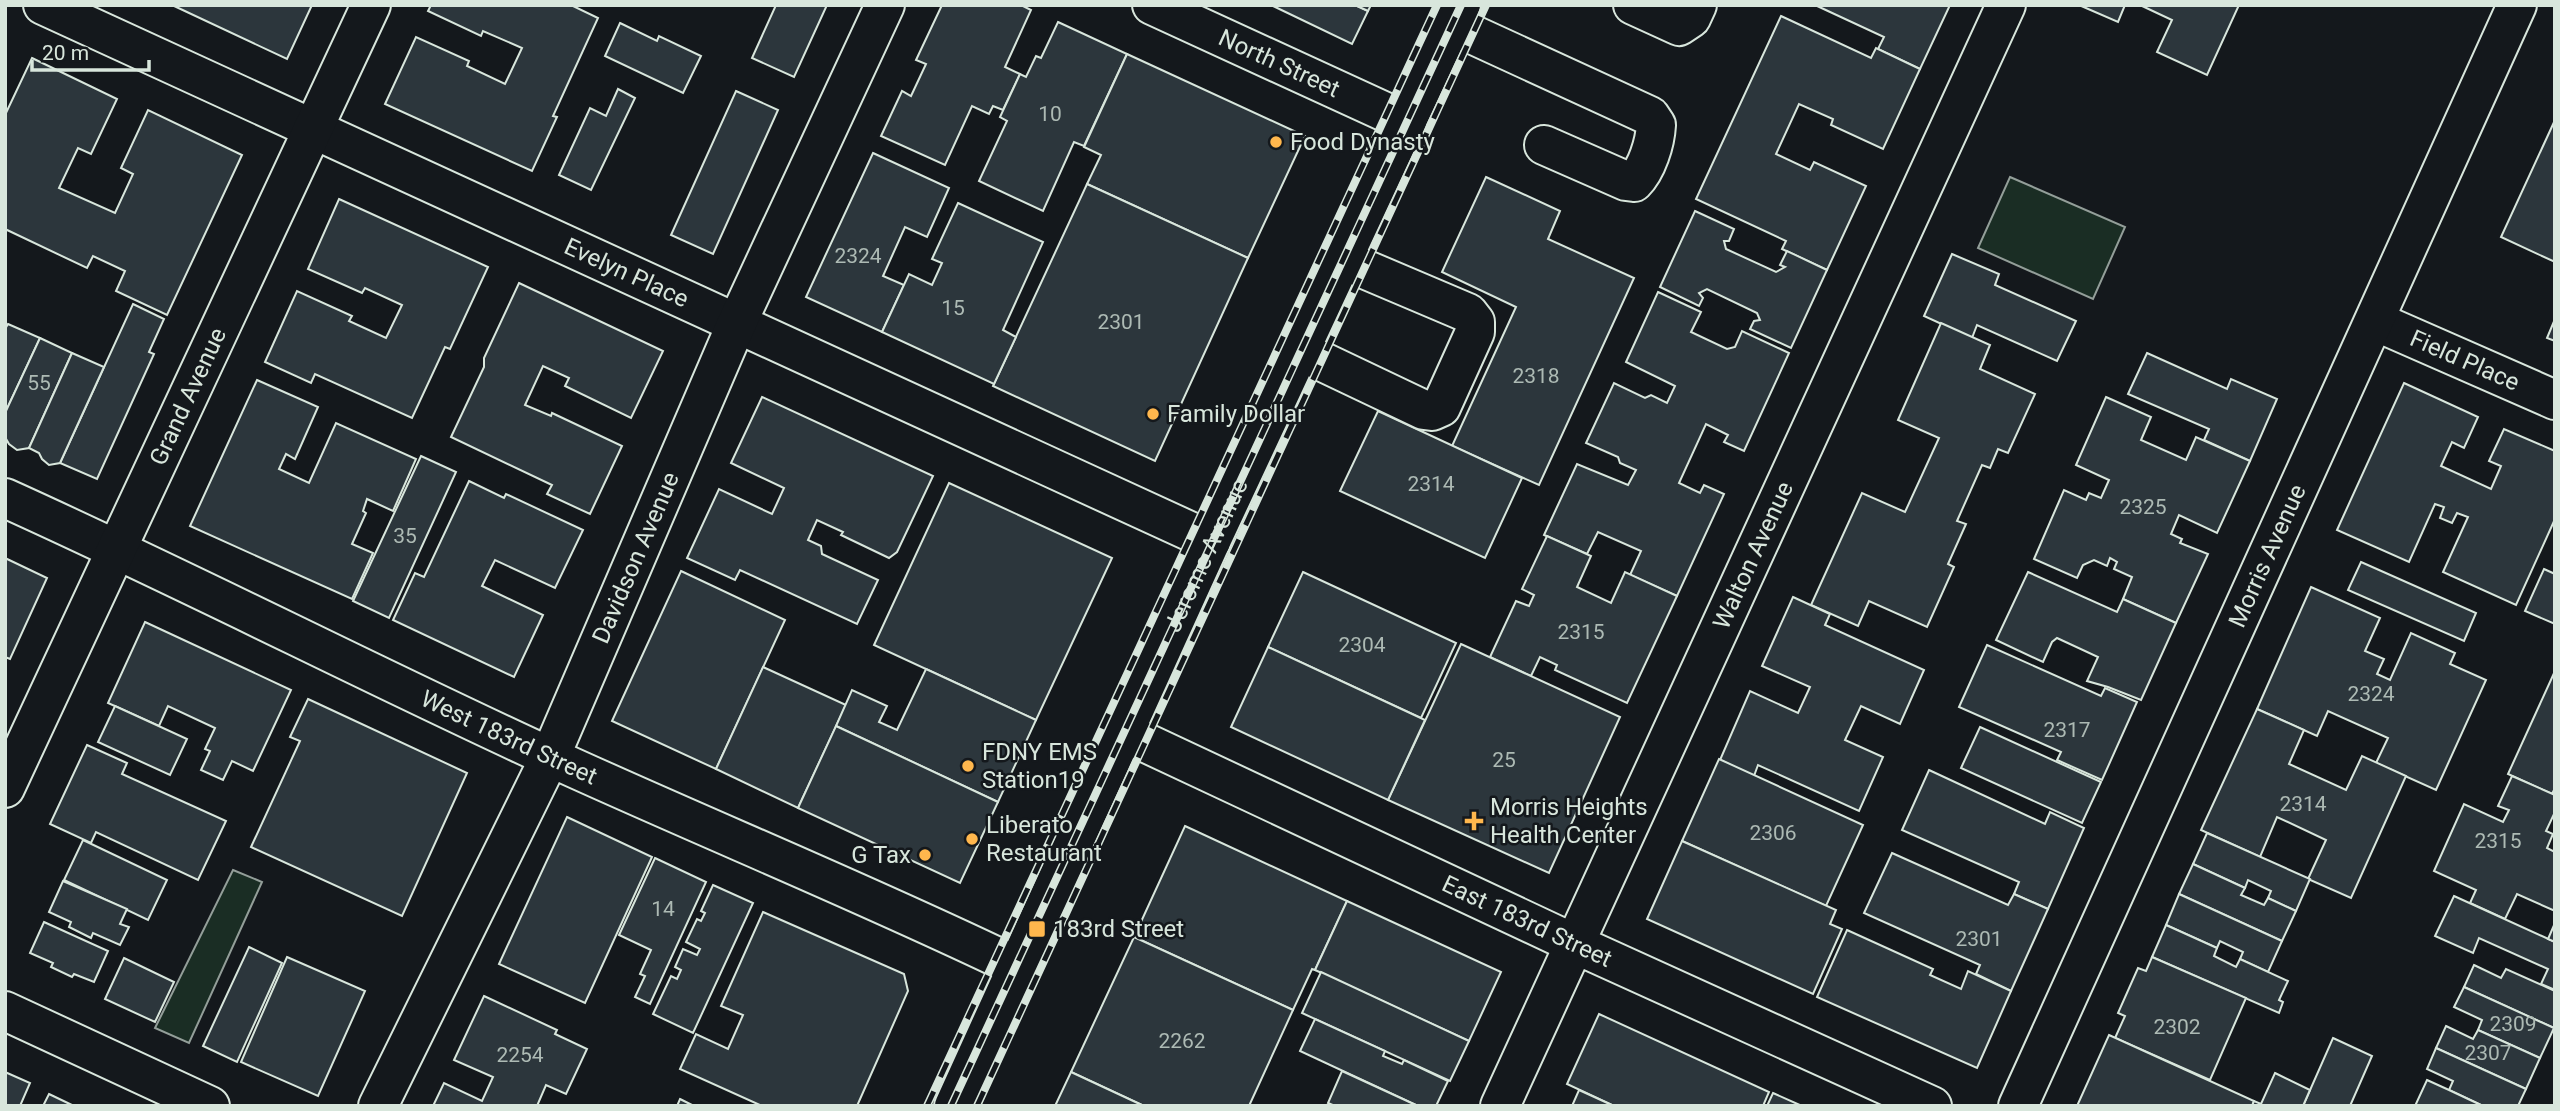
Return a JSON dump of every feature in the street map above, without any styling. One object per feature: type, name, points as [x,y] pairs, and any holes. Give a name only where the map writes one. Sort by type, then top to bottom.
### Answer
[{"type":"street","name":"Evelyn Place","points":[[43,5],[1211,541]]},
{"type":"street","name":"Grand Avenue","points":[[5,788],[371,5]]},
{"type":"street","name":"Davidson Avenue","points":[[377,1106],[550,757],[736,325],[884,5]]},
{"type":"street","name":"North Street","points":[[1152,5],[1407,122]]},
{"type":"street","points":[[1651,9],[1679,26],[1691,18],[1697,5]]},
{"type":"street","name":"Walton Avenue","points":[[1500,1106],[2006,5]]},
{"type":"street","name":"Morris Avenue","points":[[2018,1106],[2517,5]]},
{"type":"street","name":"Jerome Avenue","points":[[954,1106],[1211,541],[1457,15]]},
{"type":"street","points":[[1457,15],[1650,116],[1656,125],[1642,175],[1634,182],[1544,145]]},
{"type":"street","points":[[1300,351],[1424,410],[1432,411],[1441,407],[1475,332],[1475,322],[1468,313],[1343,260]]},
{"type":"street","name":"Field Place","points":[[2375,321],[2555,400]]},
{"type":"street","name":"West 183rd Street","points":[[5,498],[118,549],[550,757],[948,933],[1018,967]]},
{"type":"street","name":"East 183rd Street","points":[[1125,733],[1575,944],[1932,1106]]},
{"type":"street","points":[[5,1011],[210,1106]]},
{"type":"green space","points":[[2010,177],[2125,227],[2093,299],[1978,248]]},
{"type":"green space","points":[[233,870],[262,882],[189,1043],[155,1028]]},
{"type":"building","points":[[172,5],[312,5],[287,59]]},
{"type":"building","points":[[431,5],[571,5],[598,18],[553,116],[557,117],[532,171],[385,104],[416,37],[469,61],[467,66],[505,84],[522,48],[483,31],[481,36],[428,11]]},
{"type":"building","points":[[776,5],[827,5],[794,77],[752,58]]},
{"type":"building","points":[[942,5],[1021,5],[1031,10],[1005,67],[1020,74],[1003,110],[993,106],[989,114],[972,106],[945,165],[881,136],[902,91],[911,96],[926,64],[916,60]]},
{"type":"building","points":[[1271,5],[1355,5],[1368,11],[1352,44]]},
{"type":"building","points":[[1355,5],[1371,5],[1368,11]]},
{"type":"building","points":[[1815,5],[1950,5],[1920,69],[1878,49],[1884,37]]},
{"type":"building","points":[[2079,5],[2125,5],[2118,22]]},
{"type":"building","points":[[2140,5],[2239,5],[2207,75],[2157,52],[2172,20]]},
{"type":"building","points":[[1781,16],[1871,58],[1876,48],[1920,69],[1883,149],[1831,125],[1833,119],[1799,104],[1776,154],[1810,170],[1814,162],[1866,186],[1827,270],[1782,249],[1786,241],[1696,199]]},
{"type":"building","points":[[1058,22],[1127,54],[1084,146],[1074,142],[1043,211],[979,181],[1007,121],[1000,117],[1020,74],[1026,77],[1036,56],[1041,58]]},
{"type":"building","points":[[620,23],[657,41],[659,36],[701,56],[683,93],[605,56]]},
{"type":"building","points":[[1127,54],[1305,136],[1248,258],[1087,184],[1101,155],[1084,147]]},
{"type":"building","points":[[32,58],[117,99],[91,154],[78,148],[59,188],[115,213],[133,174],[121,168],[148,110],[242,155],[167,315],[116,291],[125,271],[93,256],[87,268],[5,229],[5,115]]},
{"type":"building","points":[[618,89],[635,98],[591,190],[559,175],[590,108],[606,116]]},
{"type":"building","points":[[736,91],[778,110],[713,254],[671,235]]},
{"type":"building","points":[[2555,120],[2555,262],[2501,237]]},
{"type":"building","points":[[873,153],[949,188],[927,237],[905,227],[883,276],[904,285],[882,332],[806,297]]},
{"type":"building","points":[[1486,177],[1560,211],[1548,239],[1634,278],[1539,485],[1452,446],[1516,307],[1442,272]]},
{"type":"building","points":[[1087,184],[1248,258],[1155,461],[993,386]]},
{"type":"building","points":[[339,199],[488,267],[450,349],[445,347],[412,418],[315,374],[311,383],[265,362],[297,291],[352,316],[349,321],[386,338],[402,305],[365,288],[362,293],[308,269]]},
{"type":"building","points":[[958,203],[1043,242],[1003,330],[1016,337],[994,384],[882,332],[909,274],[932,285],[942,263],[932,259]]},
{"type":"building","points":[[1695,211],[1734,229],[1729,241],[1724,241],[1726,249],[1776,272],[1785,267],[1780,265],[1787,251],[1827,270],[1791,348],[1750,329],[1754,321],[1760,320],[1757,313],[1707,289],[1699,293],[1703,298],[1699,306],[1660,287]]},
{"type":"building","points":[[1952,254],[1999,274],[1995,285],[2076,321],[2057,361],[1977,325],[1972,338],[1924,316]]},
{"type":"building","points":[[519,283],[663,351],[631,418],[565,386],[569,378],[543,366],[525,405],[551,416],[552,413],[622,446],[590,514],[547,494],[552,485],[451,437]]},
{"type":"building","points":[[1658,292],[1701,312],[1691,332],[1727,349],[1735,347],[1742,331],[1789,353],[1744,451],[1724,442],[1728,435],[1706,424],[1679,483],[1700,493],[1704,485],[1724,494],[1677,596],[1630,575],[1641,551],[1598,532],[1587,554],[1544,535],[1577,464],[1628,485],[1636,470],[1620,463],[1618,457],[1586,443],[1614,383],[1645,398],[1651,395],[1667,403],[1675,386],[1626,362]]},
{"type":"building","points":[[133,304],[164,319],[149,352],[154,354],[97,479],[60,463]]},
{"type":"building","points":[[2555,319],[2555,341],[2547,338]]},
{"type":"building","points":[[1941,323],[1990,345],[1980,369],[2035,394],[2008,453],[1998,449],[1990,468],[1982,465],[1957,521],[1966,524],[1948,564],[1954,567],[1927,627],[1869,601],[1858,626],[1811,605],[1862,493],[1905,512],[1939,438],[1898,420]]},
{"type":"building","points":[[8,324],[40,338],[5,413],[5,329]]},
{"type":"building","points":[[40,338],[72,353],[29,448],[17,450],[5,437],[5,413]]},
{"type":"building","points":[[72,353],[104,367],[60,463],[49,465],[39,453],[29,448]]},
{"type":"building","points":[[2147,353],[2227,389],[2231,379],[2277,399],[2250,461],[2204,440],[2209,429],[2128,394]]},
{"type":"building","points":[[257,380],[318,407],[295,459],[286,454],[279,469],[309,483],[336,423],[416,459],[393,511],[367,499],[363,511],[366,513],[352,544],[373,553],[352,599],[190,526]]},
{"type":"building","points":[[2404,383],[2478,417],[2464,448],[2452,442],[2441,466],[2491,489],[2501,466],[2489,461],[2504,429],[2555,451],[2555,519],[2516,605],[2443,572],[2468,517],[2457,513],[2452,523],[2440,518],[2444,507],[2435,504],[2409,562],[2337,530]]},
{"type":"building","points":[[762,397],[933,476],[897,552],[889,558],[817,520],[808,540],[821,546],[822,554],[878,580],[857,624],[740,570],[735,580],[687,558],[719,489],[772,514],[784,488],[731,463]]},
{"type":"building","points":[[2106,397],[2151,417],[2141,440],[2186,460],[2196,437],[2250,461],[2217,533],[2179,515],[2171,534],[2182,539],[2180,543],[2208,554],[2176,623],[2123,599],[2132,577],[2114,569],[2117,562],[2110,558],[2107,566],[2094,560],[2083,565],[2077,578],[2034,559],[2064,490],[2086,500],[2089,493],[2101,498],[2109,480],[2076,465]]},
{"type":"building","points":[[1378,411],[1522,478],[1485,558],[1340,491]]},
{"type":"building","points":[[421,456],[456,472],[389,618],[353,601]]},
{"type":"building","points":[[469,481],[504,498],[506,494],[583,530],[555,588],[495,560],[482,586],[543,615],[514,677],[393,620],[415,573],[424,577]]},
{"type":"building","points":[[949,483],[1112,558],[1036,720],[874,645]]},
{"type":"building","points":[[1547,536],[1591,556],[1577,587],[1611,603],[1625,572],[1677,596],[1627,703],[1555,670],[1557,665],[1540,657],[1531,676],[1490,657],[1516,601],[1529,606],[1534,595],[1522,589]]},
{"type":"building","points":[[5,558],[47,578],[10,659],[5,657]]},
{"type":"building","points":[[2361,562],[2476,613],[2464,641],[2348,590]]},
{"type":"building","points":[[2544,569],[2555,574],[2555,624],[2525,611]]},
{"type":"building","points":[[681,571],[785,620],[716,769],[612,721]]},
{"type":"building","points":[[1303,572],[1456,643],[1421,718],[1268,647]]},
{"type":"building","points":[[2028,572],[2117,612],[2123,599],[2176,623],[2141,700],[2087,681],[2098,657],[2057,638],[2052,642],[2043,662],[1996,640]]},
{"type":"building","points":[[2311,587],[2380,618],[2365,651],[2384,659],[2377,674],[2390,680],[2411,633],[2455,653],[2450,664],[2486,680],[2436,790],[2376,763],[2388,738],[2328,711],[2317,736],[2257,709]]},
{"type":"building","points":[[1793,597],[1830,614],[1825,625],[1924,670],[1900,724],[1861,706],[1845,740],[1883,757],[1859,811],[1758,765],[1754,776],[1720,760],[1750,691],[1798,713],[1810,687],[1762,666]]},
{"type":"building","points":[[145,622],[291,690],[253,771],[232,761],[223,780],[201,770],[210,751],[205,749],[215,728],[168,706],[159,726],[108,703]]},
{"type":"building","points":[[1461,644],[1620,717],[1549,873],[1388,800]]},
{"type":"building","points":[[1987,645],[2101,696],[2105,688],[2137,702],[2102,780],[2057,760],[2061,752],[1959,707]]},
{"type":"building","points":[[1268,647],[1425,720],[1388,800],[1231,727]]},
{"type":"building","points":[[763,667],[846,705],[798,808],[716,769]]},
{"type":"building","name":"FDNY EMS Station19","points":[[926,669],[1036,720],[998,802],[836,726],[852,690],[887,706],[879,722],[897,730]]},
{"type":"building","points":[[2555,671],[2555,788],[2552,794],[2508,774]]},
{"type":"building","points":[[308,699],[467,773],[402,916],[251,847],[300,741],[290,737]]},
{"type":"building","points":[[115,706],[187,739],[170,775],[98,742]]},
{"type":"building","points":[[2257,709],[2304,730],[2289,764],[2346,790],[2362,756],[2406,776],[2351,898],[2308,879],[2326,840],[2277,817],[2260,857],[2201,830]]},
{"type":"building","points":[[836,726],[998,802],[960,883],[798,808]]},
{"type":"building","points":[[1980,727],[2101,782],[2082,823],[1961,768]]},
{"type":"building","points":[[87,745],[127,763],[122,774],[226,821],[198,880],[96,832],[91,843],[50,824]]},
{"type":"building","points":[[1719,759],[1863,825],[1826,906],[1682,841]]},
{"type":"building","points":[[1929,770],[2045,824],[2050,812],[2084,828],[2048,909],[2014,894],[2019,882],[1902,830]]},
{"type":"building","points":[[2512,776],[2555,795],[2555,812],[2546,831],[2553,834],[2547,848],[2555,852],[2555,911],[2517,894],[2505,919],[2470,903],[2476,890],[2434,871],[2464,804],[2503,822],[2509,810],[2498,806]]},
{"type":"building","points":[[567,817],[652,857],[585,1003],[499,964]]},
{"type":"building","points":[[1185,826],[1347,901],[1293,1010],[1134,937]]},
{"type":"building","points":[[2207,833],[2310,879],[2296,911],[2268,898],[2271,891],[2248,880],[2245,888],[2193,864]]},
{"type":"building","points":[[83,840],[167,880],[148,920],[64,880]]},
{"type":"building","points":[[1682,841],[1836,910],[1830,924],[1842,929],[1813,994],[1647,919]]},
{"type":"building","points":[[1892,853],[2008,905],[2014,894],[2048,909],[2011,991],[1976,974],[1980,965],[1864,913]]},
{"type":"building","points":[[655,858],[706,882],[650,1004],[635,997],[645,976],[640,974],[651,950],[619,935]]},
{"type":"building","points":[[2193,864],[2245,888],[2241,895],[2264,905],[2268,898],[2296,911],[2282,941],[2179,894]]},
{"type":"building","points":[[63,881],[127,909],[120,924],[129,927],[120,945],[93,933],[91,938],[69,927],[71,922],[49,912]]},
{"type":"building","points":[[713,885],[753,903],[693,1033],[653,1014],[671,976],[677,979],[681,970],[675,967],[683,949],[697,955],[700,949],[686,942],[697,919],[701,921],[705,913],[701,911]]},
{"type":"building","points":[[2179,894],[2282,941],[2268,972],[2240,959],[2243,952],[2220,941],[2217,948],[2166,925]]},
{"type":"building","points":[[2454,896],[2555,942],[2555,990],[2541,984],[2548,969],[2479,938],[2473,953],[2435,936]]},
{"type":"building","points":[[1347,901],[1501,972],[1469,1041],[1315,970]]},
{"type":"building","points":[[763,912],[904,974],[908,991],[857,1106],[762,1106],[680,1069],[696,1034],[728,1049],[743,1015],[721,1006]]},
{"type":"building","points":[[44,922],[108,951],[94,982],[74,974],[72,977],[51,967],[53,963],[30,953]]},
{"type":"building","points":[[2555,923],[2555,942],[2548,939]]},
{"type":"building","points":[[2166,925],[2217,948],[2214,956],[2236,967],[2240,959],[2288,981],[2279,1000],[2283,1002],[2279,1013],[2152,957]]},
{"type":"building","points":[[1847,930],[1933,969],[1930,975],[1961,989],[1968,971],[2011,991],[1977,1068],[1817,997]]},
{"type":"building","points":[[1134,937],[1293,1010],[1249,1106],[1144,1106],[1071,1072]]},
{"type":"building","points":[[249,947],[282,963],[237,1062],[203,1046]]},
{"type":"building","points":[[287,957],[365,991],[318,1096],[241,1062]]},
{"type":"building","points":[[2152,957],[2246,998],[2210,1080],[2115,1038],[2125,1016],[2118,1013],[2138,968],[2146,971]]},
{"type":"building","points":[[124,958],[174,982],[155,1022],[105,999]]},
{"type":"building","points":[[2474,965],[2501,978],[2506,969],[2555,991],[2554,1028],[2464,987]]},
{"type":"building","points":[[1321,972],[1469,1041],[1450,1081],[1302,1013]]},
{"type":"building","points":[[2464,987],[2554,1028],[2540,1058],[2478,1030],[2482,1020],[2454,1007]]},
{"type":"building","points":[[484,996],[557,1030],[555,1034],[587,1049],[566,1094],[546,1085],[537,1106],[433,1106],[444,1083],[482,1101],[493,1077],[454,1060]]},
{"type":"building","points":[[1599,1014],[1769,1092],[1763,1106],[1614,1106],[1567,1084]]},
{"type":"building","points":[[1315,1019],[1385,1051],[1383,1056],[1402,1064],[1404,1060],[1448,1081],[1436,1106],[1418,1106],[1300,1051]]},
{"type":"building","points":[[2446,1026],[2473,1039],[2478,1030],[2540,1058],[2526,1089],[2436,1048]]},
{"type":"building","points":[[2109,1035],[2254,1101],[2252,1106],[2077,1106]]},
{"type":"building","points":[[2333,1038],[2372,1056],[2350,1106],[2303,1106]]},
{"type":"building","points":[[2436,1048],[2526,1089],[2518,1106],[2483,1106],[2449,1090],[2453,1081],[2427,1069]]},
{"type":"building","points":[[1342,1071],[1418,1106],[1335,1106],[1328,1103]]},
{"type":"building","points":[[5,1072],[30,1083],[20,1106],[5,1106]]},
{"type":"building","points":[[1071,1072],[1144,1106],[1055,1106]]},
{"type":"building","points":[[2275,1073],[2310,1090],[2303,1106],[2252,1106],[2254,1101],[2261,1104]]},
{"type":"building","points":[[2427,1080],[2449,1090],[2483,1106],[2415,1106]]},
{"type":"building","points":[[1579,1090],[1614,1106],[1572,1106]]},
{"type":"building","points":[[1773,1093],[1802,1106],[1767,1106]]},
{"type":"building","points":[[49,1094],[74,1106],[43,1106]]},
{"type":"building","points":[[680,1099],[694,1106],[677,1106]]},
{"type":"railway","points":[[927,1106],[1437,5]]},
{"type":"railway","points":[[951,1106],[1461,5]]},
{"type":"railway","points":[[977,1106],[1486,5]]},
{"type":"place","name":"Food Dynasty","points":[[1276,142]]},
{"type":"place","name":"Family Dollar","points":[[1153,414]]},
{"type":"place","name":"FDNY EMS Station19","points":[[968,766]]},
{"type":"place","name":"Morris Heights Health Center","points":[[1474,821]]},
{"type":"place","name":"Liberato Restaurant","points":[[972,839]]},
{"type":"place","name":"G Tax","points":[[925,855]]},
{"type":"place","name":"183rd Street","points":[[1037,929]]}]
